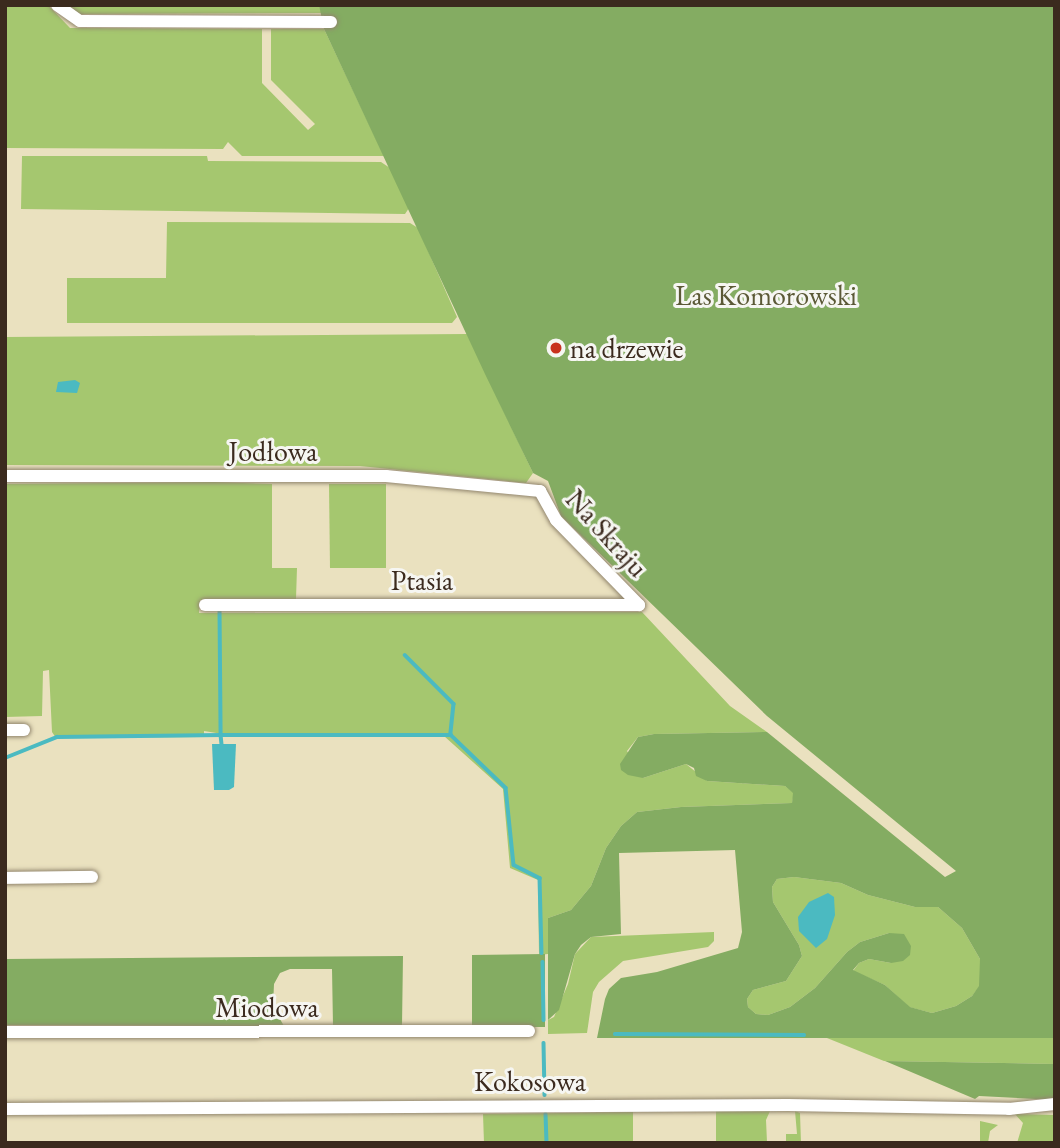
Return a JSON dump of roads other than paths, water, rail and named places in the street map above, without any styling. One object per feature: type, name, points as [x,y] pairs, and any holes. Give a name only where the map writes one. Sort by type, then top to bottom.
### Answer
[{"type":"street","points":[[57,5],[80,20],[331,22]]},
{"type":"street","name":"Jodłowa","points":[[5,476],[386,476],[540,491]]},
{"type":"street","name":"Na Skraju","points":[[540,491],[556,520],[639,605]]},
{"type":"street","name":"Ptasia","points":[[205,605],[639,605]]},
{"type":"street","points":[[5,730],[24,730]]},
{"type":"street","points":[[5,878],[92,877]]},
{"type":"street","name":"Miodowa","points":[[5,1032],[529,1031]]},
{"type":"street","name":"Kokosowa","points":[[5,1109],[774,1105],[1009,1109],[1055,1104]]},
{"type":"water","points":[[75,380],[80,383],[77,393],[56,392],[58,382]]},
{"type":"water","points":[[212,744],[236,744],[234,787],[229,790],[214,790]]},
{"type":"water","points":[[828,893],[834,897],[835,915],[827,939],[816,948],[799,931],[798,917],[809,902]]},
{"type":"waterway","points":[[220,609],[221,735],[451,735],[506,788],[514,865],[540,878],[542,953]]},
{"type":"waterway","points":[[405,655],[454,704],[451,734]]},
{"type":"waterway","points":[[5,758],[57,737],[221,735],[222,745]]},
{"type":"waterway","points":[[543,962],[544,1020]]},
{"type":"waterway","points":[[615,1034],[804,1035]]},
{"type":"waterway","points":[[544,1043],[545,1095]]},
{"type":"waterway","points":[[546,1114],[547,1143]]},
{"type":"place","name":"na drzewie","points":[[556,348]]},
{"type":"park label","name":"Las Komorowski","points":[[766,295]]}]
